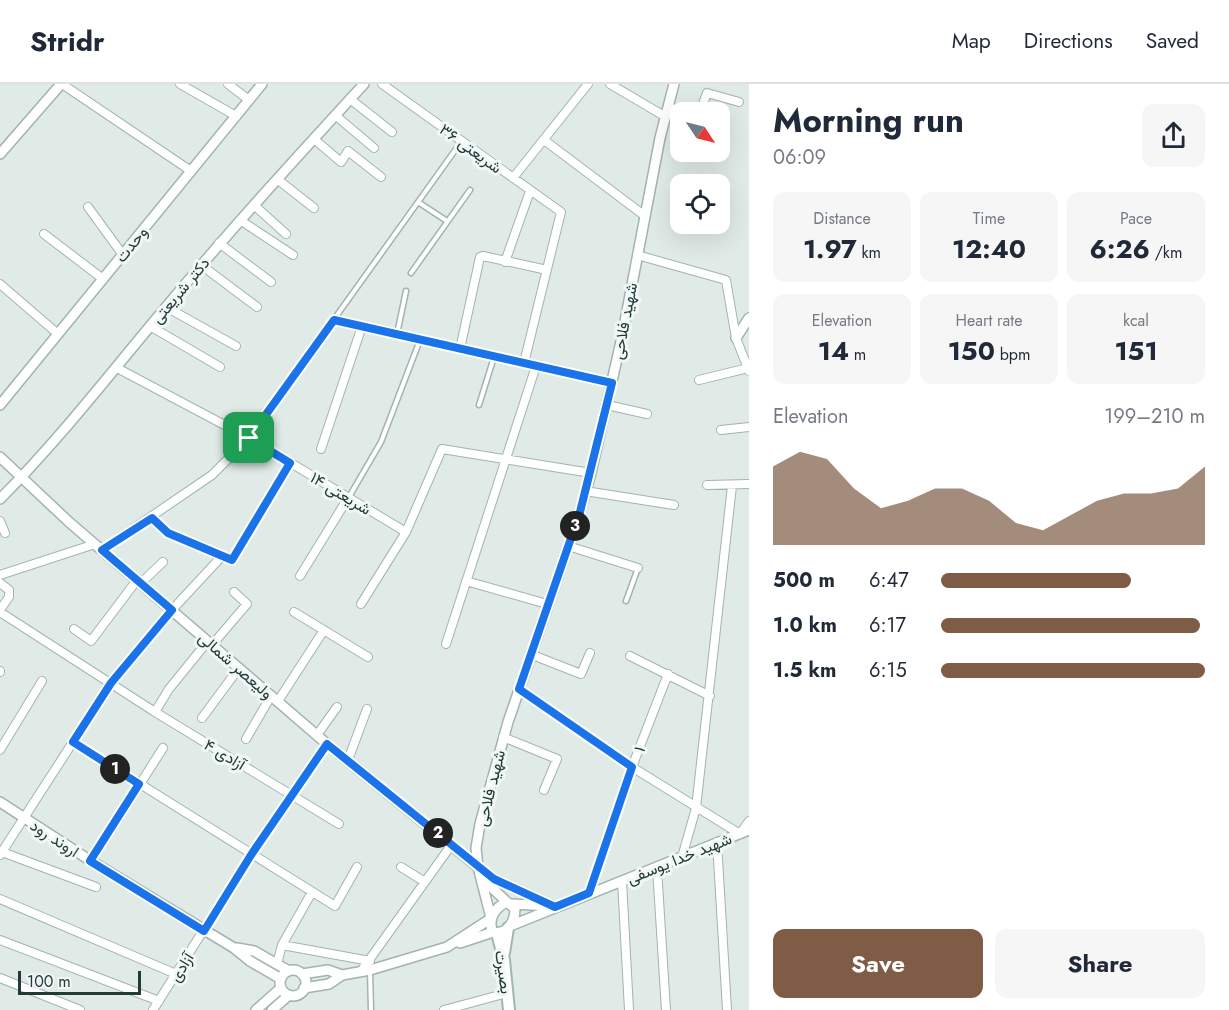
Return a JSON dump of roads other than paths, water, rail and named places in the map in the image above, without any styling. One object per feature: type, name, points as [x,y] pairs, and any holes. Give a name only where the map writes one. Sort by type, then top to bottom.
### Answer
[{"type":"main road","name":"بصیرت","points":[[502,930],[509,1010]]},
{"type":"street","points":[[0,154],[61,84],[191,171]]},
{"type":"street","points":[[180,84],[236,116]]},
{"type":"street","points":[[228,84],[249,100]]},
{"type":"street","name":"وحدت","points":[[0,405],[262,84]]},
{"type":"street","name":"دکتر شریعتی","points":[[0,499],[117,368],[219,243],[364,84]]},
{"type":"street","name":"شریعتی ۳۶","points":[[382,84],[561,212],[547,270]]},
{"type":"street","points":[[513,178],[588,84]]},
{"type":"street","points":[[610,84],[666,117]]},
{"type":"street","name":"شهید فلاحی","points":[[502,930],[491,929],[491,919],[478,867],[476,848],[480,824],[503,737],[591,473],[674,84]]},
{"type":"street","points":[[704,102],[707,93],[739,102]]},
{"type":"street","points":[[350,99],[393,132]]},
{"type":"street","points":[[335,115],[374,148]]},
{"type":"street","points":[[314,139],[341,162],[348,151],[381,177]]},
{"type":"street","points":[[543,140],[645,216]]},
{"type":"street","points":[[277,179],[314,208]]},
{"type":"street","points":[[506,262],[531,191]]},
{"type":"street","points":[[254,205],[286,234]]},
{"type":"street","points":[[88,207],[123,255]]},
{"type":"street","points":[[240,220],[293,255]]},
{"type":"street","points":[[44,234],[103,279]]},
{"type":"street","points":[[219,243],[270,282]]},
{"type":"street","points":[[637,255],[726,280],[736,338],[748,369],[699,380]]},
{"type":"street","points":[[460,349],[480,257],[547,270],[524,363]]},
{"type":"street","points":[[201,266],[257,307]]},
{"type":"street","points":[[0,284],[58,334]]},
{"type":"street","points":[[166,307],[236,346]]},
{"type":"street","points":[[736,338],[749,318]]},
{"type":"street","points":[[334,320],[612,383]]},
{"type":"street","points":[[150,326],[220,367]]},
{"type":"street","points":[[321,449],[362,326]]},
{"type":"street","points":[[446,644],[536,366]]},
{"type":"street","name":"شریعتی ۱۴","points":[[117,368],[249,438],[406,532]]},
{"type":"street","points":[[607,405],[647,414]]},
{"type":"street","points":[[721,430],[749,427]]},
{"type":"street","points":[[361,604],[406,532],[442,449],[505,461],[591,473]]},
{"type":"street","points":[[0,575],[98,547],[152,518],[212,476],[237,450]]},
{"type":"street","name":"ولیعصر شمالی","points":[[0,457],[98,547],[327,744],[478,867]]},
{"type":"street","points":[[152,518],[168,533],[232,560],[290,463]]},
{"type":"street","points":[[707,485],[749,484]]},
{"type":"street","points":[[682,857],[696,808],[732,486]]},
{"type":"street","points":[[585,491],[674,505]]},
{"type":"street","points":[[300,576],[348,498]]},
{"type":"street","points":[[0,521],[5,533]]},
{"type":"street","points":[[568,546],[638,568]]},
{"type":"street","points":[[96,887],[1,854],[111,683],[172,610],[222,556]]},
{"type":"street","points":[[74,629],[91,641],[139,582],[163,562]]},
{"type":"street","points":[[466,581],[547,604]]},
{"type":"street","points":[[0,583],[9,590],[9,597],[0,611]]},
{"type":"street","points":[[155,712],[169,689],[247,604],[234,592]]},
{"type":"street","name":"آزادی ۴","points":[[0,611],[155,712],[339,824]]},
{"type":"street","points":[[294,612],[369,657]]},
{"type":"street","points":[[246,739],[324,630]]},
{"type":"street","points":[[530,654],[582,674],[590,653]]},
{"type":"street","points":[[630,656],[710,696]]},
{"type":"street","points":[[202,718],[239,668]]},
{"type":"street","name":"۱","points":[[589,893],[632,767],[668,674]]},
{"type":"street","points":[[0,750],[42,681]]},
{"type":"street","points":[[519,689],[696,808],[744,832],[749,821]]},
{"type":"street","points":[[317,735],[337,707]]},
{"type":"street","points":[[348,760],[367,709]]},
{"type":"street","points":[[503,737],[557,759],[544,790]]},
{"type":"street","points":[[73,742],[335,906],[357,867]]},
{"type":"street","name":"آزادی","points":[[153,1010],[251,855],[327,744]]},
{"type":"street","points":[[90,861],[163,748]]},
{"type":"street","name":"اروند رود","points":[[0,802],[90,861],[234,948],[281,984]]},
{"type":"street","name":"شهید خدا یوسفی","points":[[447,947],[502,930],[744,832]]},
{"type":"street","points":[[717,842],[727,1010]]},
{"type":"street","points":[[367,967],[452,844]]},
{"type":"street","points":[[401,867],[425,882]]},
{"type":"street","points":[[478,867],[490,886],[509,903],[515,912],[502,930]]},
{"type":"street","points":[[478,867],[494,879],[555,907]]},
{"type":"street","points":[[657,868],[666,1010]]},
{"type":"street","points":[[622,881],[629,1010]]},
{"type":"street","points":[[277,964],[282,945],[312,892]]},
{"type":"street","points":[[0,899],[176,974]]},
{"type":"street","points":[[304,988],[329,984],[342,975],[367,967],[447,947],[491,919],[497,908],[509,903],[555,907]]},
{"type":"street","points":[[0,940],[159,1001]]},
{"type":"street","points":[[282,945],[367,967]]},
{"type":"street","name":"اروند رود","points":[[234,948],[254,951],[289,971]]},
{"type":"street","points":[[256,1010],[281,984],[289,971],[302,974],[328,970],[342,975]]},
{"type":"street","points":[[272,1010],[290,995],[300,993],[305,981],[302,974]]},
{"type":"street","points":[[0,978],[80,1010]]},
{"type":"street","points":[[281,984],[290,995]]},
{"type":"street","points":[[444,1010],[507,993]]},
{"type":"lane","points":[[249,438],[462,141]]},
{"type":"lane","points":[[411,273],[470,190]]},
{"type":"lane","points":[[418,202],[447,221]]},
{"type":"lane","points":[[397,334],[406,291]]},
{"type":"lane","points":[[348,498],[381,442],[420,340]]},
{"type":"lane","points":[[479,405],[494,356]]},
{"type":"lane","points":[[626,601],[638,568]]},
{"type":"lane","points":[[367,967],[371,1010]]}]
